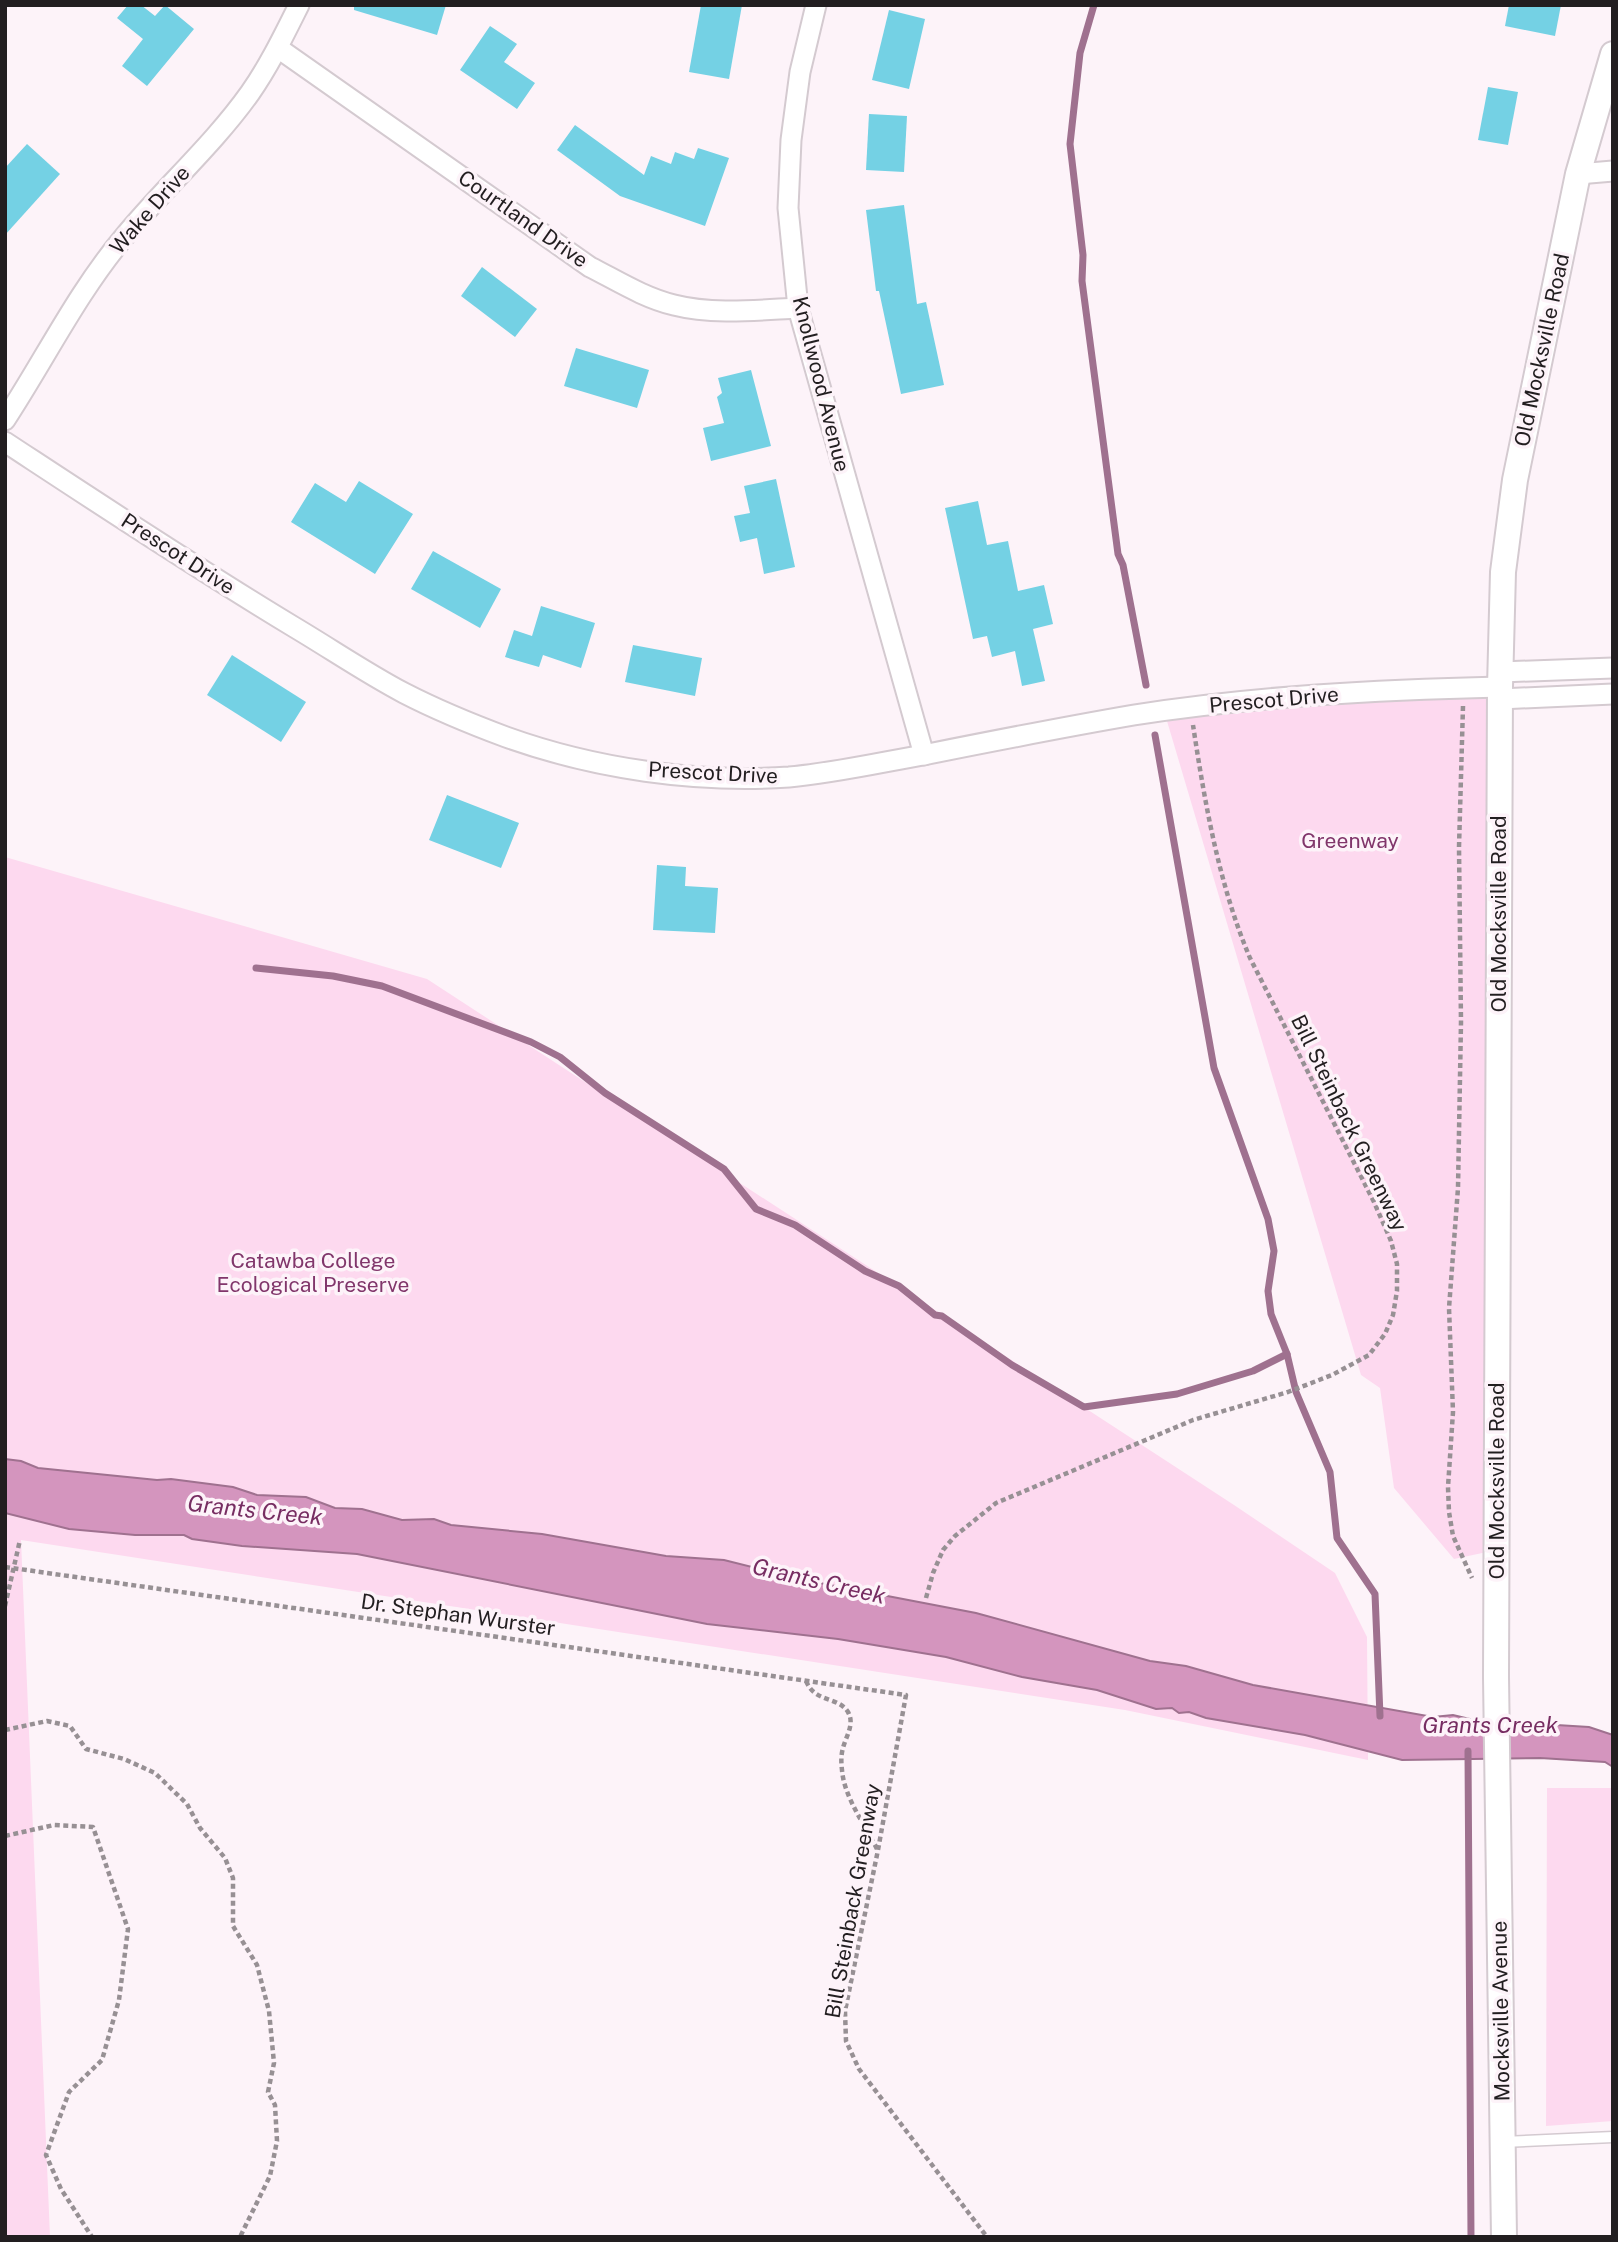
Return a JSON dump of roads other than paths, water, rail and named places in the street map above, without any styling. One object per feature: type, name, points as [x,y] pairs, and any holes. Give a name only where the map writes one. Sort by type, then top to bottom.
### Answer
[{"type":"street","name":"Wake Drive","points":[[5,420],[84,291],[123,238],[250,93],[278,48],[299,5]]},
{"type":"street","name":"Knollwood Avenue","points":[[816,5],[800,72],[791,140],[789,208],[798,308],[923,755]]},
{"type":"street","name":"Courtland Drive","points":[[278,48],[590,267],[673,305],[708,310],[798,308]]},
{"type":"street","name":"Old Mocksville Road","points":[[1498,1786],[1496,1677],[1500,686],[1503,572],[1515,480],[1578,174],[1613,54]]},
{"type":"street","points":[[1578,174],[1613,171]]},
{"type":"street","name":"Prescot Drive","points":[[5,442],[222,583],[401,691],[509,738],[586,760],[635,769],[750,778],[836,772],[1064,727],[1191,707],[1395,690],[1500,686]]},
{"type":"street","points":[[1500,686],[1613,668]]},
{"type":"street","points":[[1500,686],[1613,694]]},
{"type":"street","name":"Mocksville Avenue","points":[[1498,1786],[1504,2237]]},
{"type":"lane","points":[[1503,2142],[1613,2137]]},
{"type":"water","name":"Grants Creek","points":[[5,1459],[21,1461],[38,1468],[157,1480],[171,1479],[233,1487],[257,1495],[306,1497],[335,1508],[362,1509],[402,1520],[434,1519],[451,1525],[542,1534],[666,1556],[724,1560],[804,1580],[976,1613],[1150,1661],[1186,1666],[1253,1685],[1433,1717],[1453,1715],[1474,1720],[1589,1727],[1613,1735],[1613,1767],[1605,1762],[1540,1758],[1402,1760],[1305,1735],[1206,1718],[1189,1712],[1179,1713],[1172,1708],[1156,1709],[1097,1690],[1022,1677],[946,1657],[838,1639],[707,1624],[357,1554],[242,1546],[192,1539],[184,1535],[135,1535],[69,1529],[5,1513]]},
{"type":"waterway","points":[[1094,5],[1080,53],[1070,144],[1083,255],[1082,281],[1118,554],[1123,565],[1146,685]]},
{"type":"waterway","points":[[1155,735],[1214,1068],[1268,1219],[1274,1251],[1268,1291],[1271,1314],[1287,1354],[1296,1392],[1330,1472],[1337,1538],[1375,1594],[1380,1716]]},
{"type":"waterway","points":[[256,968],[333,976],[382,986],[531,1042],[560,1057],[605,1093],[724,1169],[756,1209],[795,1225],[865,1271],[899,1286],[935,1315],[942,1316],[1012,1365],[1084,1407],[1177,1394],[1253,1371],[1287,1354]]},
{"type":"waterway","points":[[1468,1751],[1471,2237]]},
{"type":"park label","name":"Greenway","points":[[1350,841]]},
{"type":"park label","name":"Catawba College Ecological Preserve","points":[[313,1273]]}]
